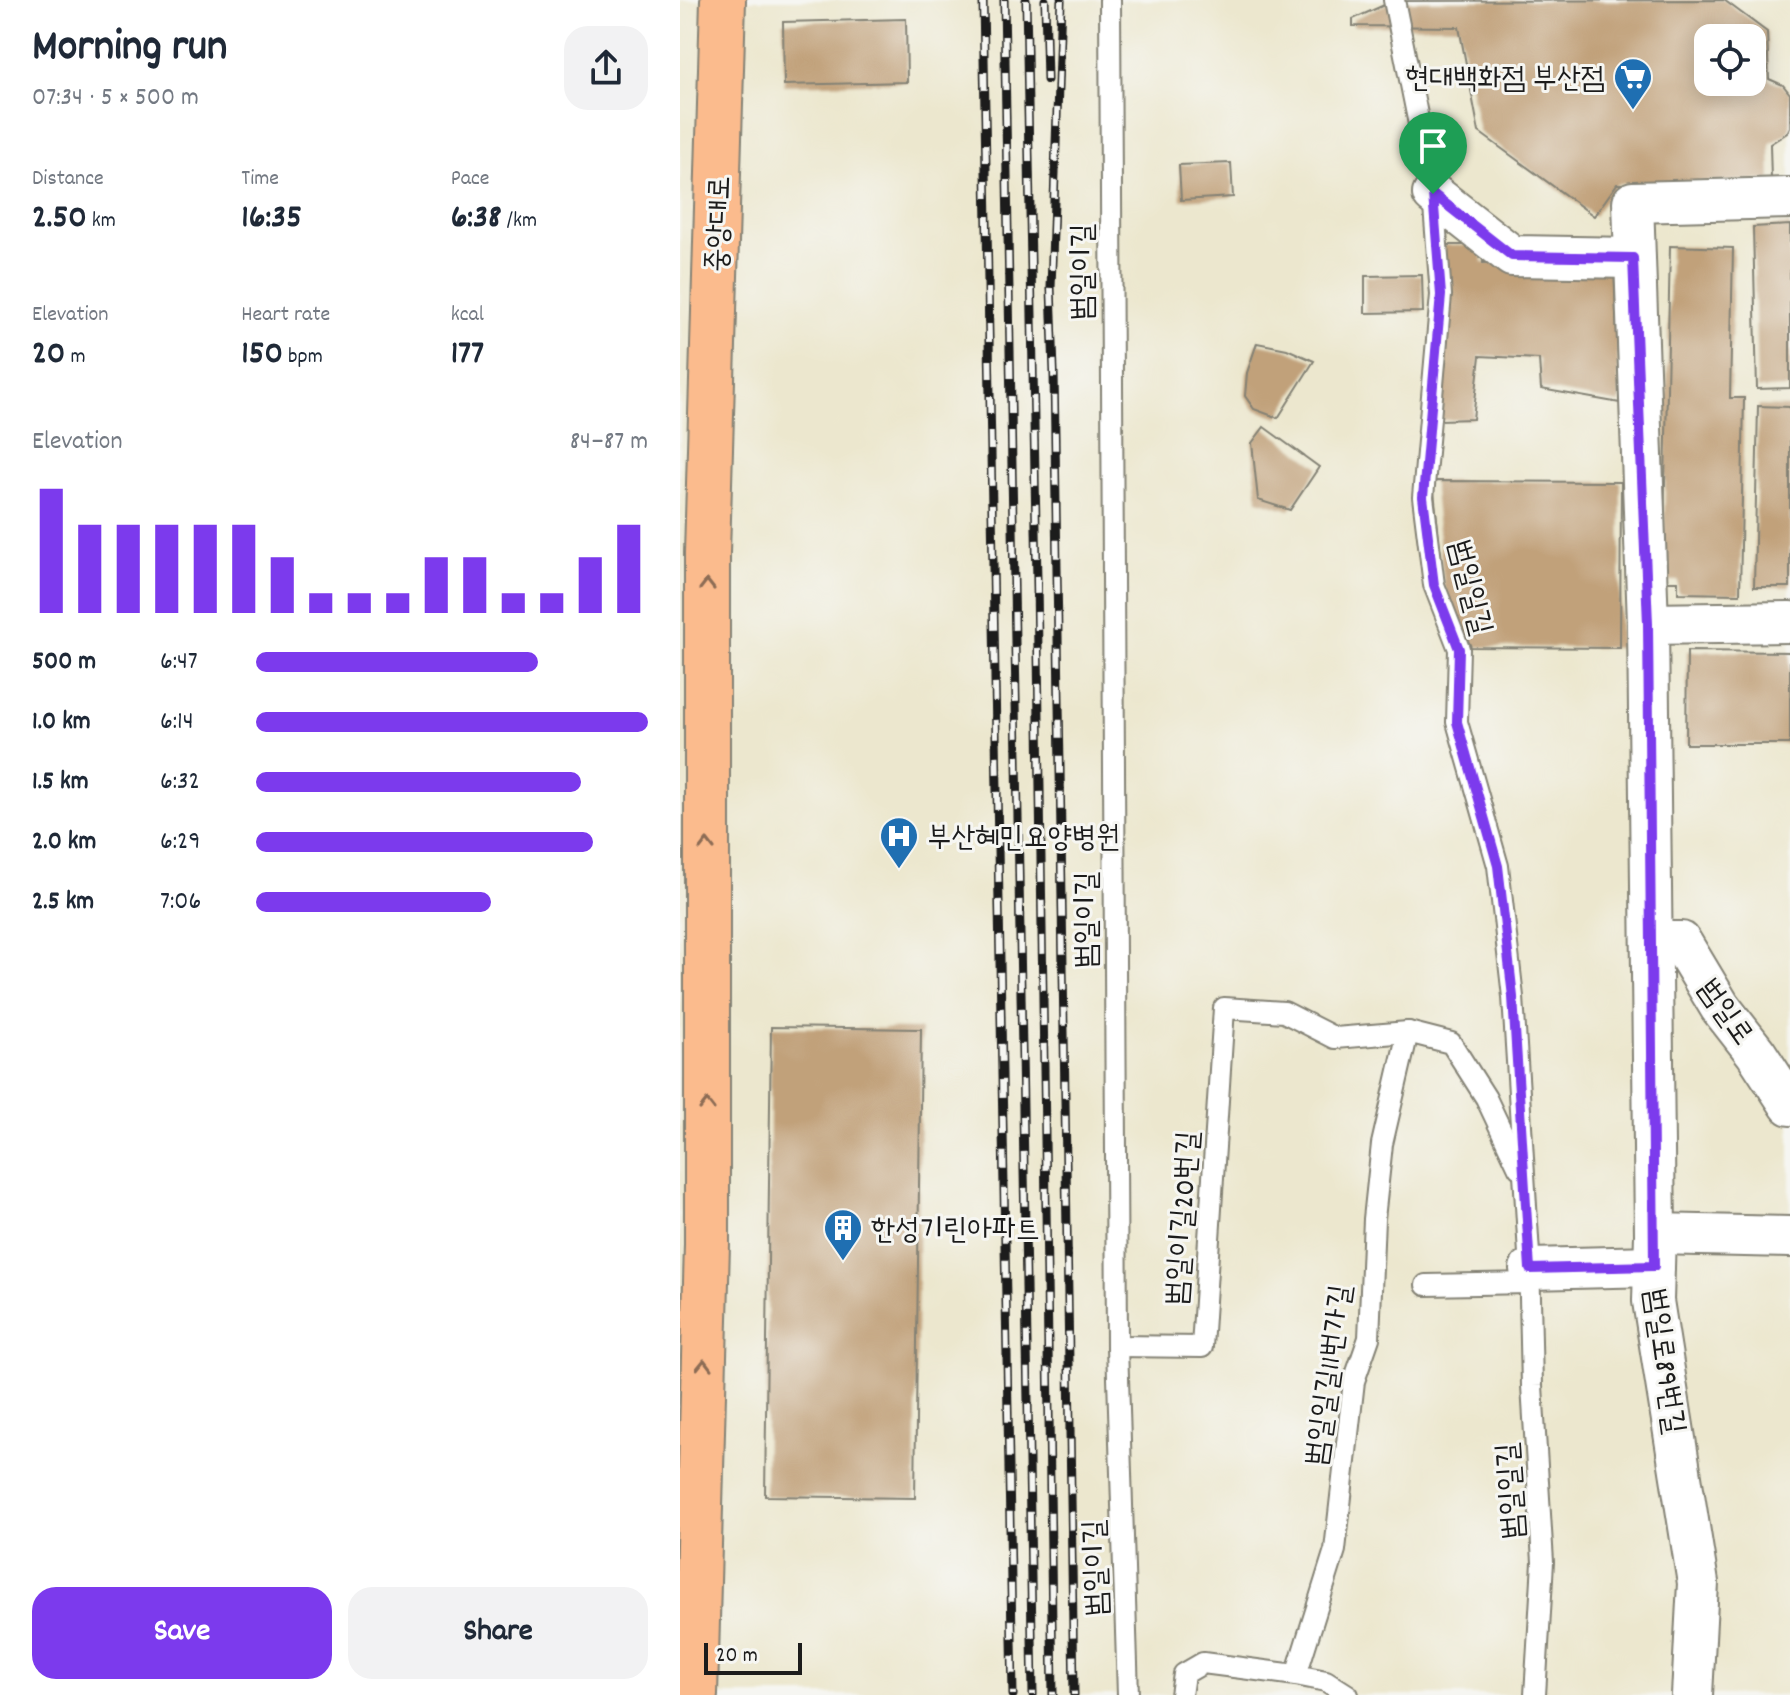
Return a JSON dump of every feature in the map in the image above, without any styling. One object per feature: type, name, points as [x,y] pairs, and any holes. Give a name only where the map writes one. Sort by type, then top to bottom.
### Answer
[{"type":"main road","name":"중앙대로","points":[[695,1695],[707,1244],[707,553],[723,0]]},
{"type":"street","points":[[1433,194],[1512,256],[1633,258]]},
{"type":"street","name":"범일로89번길","points":[[1692,1695],[1698,1583],[1653,1301],[1648,624],[1633,202],[1790,198]]},
{"type":"street","points":[[1648,624],[1790,622]]},
{"type":"street","name":"범일로","points":[[1652,942],[1681,942],[1720,1007],[1756,1053],[1790,1105]]},
{"type":"street","points":[[1530,1276],[1655,1250],[1790,1237]]},
{"type":"lane","name":"범일이길","points":[[1110,0],[1117,1346],[1128,1695]]},
{"type":"lane","name":"범일일길","points":[[1394,0],[1433,194],[1441,295],[1423,497],[1434,585],[1459,649],[1457,722],[1498,866],[1513,997],[1543,1562],[1535,1695]]},
{"type":"lane","name":"범일이길20번길","points":[[1117,1346],[1202,1347],[1224,1008],[1284,1012],[1335,1038],[1408,1032]]},
{"type":"lane","points":[[1408,1032],[1451,1043],[1486,1098],[1525,1179]]},
{"type":"lane","name":"범일일길11번가길","points":[[1296,1675],[1335,1550],[1354,1381],[1369,1338],[1374,1219],[1382,1144],[1408,1032]]},
{"type":"lane","points":[[1426,1285],[1530,1276]]},
{"type":"lane","points":[[1181,1695],[1184,1674],[1203,1663],[1326,1681],[1348,1695]]},
{"type":"building","name":"현대백화점 부산점","points":[[1724,0],[1756,24],[1694,24],[1694,96],[1766,96],[1766,31],[1769,79],[1783,85],[1790,94],[1790,127],[1787,133],[1770,144],[1771,180],[1617,184],[1594,216],[1479,132],[1459,27],[1353,26],[1353,19],[1393,1]]},
{"type":"building","points":[[906,19],[907,82],[784,85],[783,22]]},
{"type":"building","points":[[1231,163],[1233,197],[1181,200],[1179,165]]},
{"type":"building","points":[[1790,225],[1790,388],[1757,389],[1753,227]]},
{"type":"building","points":[[1442,245],[1482,245],[1483,263],[1528,262],[1614,269],[1620,403],[1541,389],[1539,359],[1480,356],[1473,419],[1440,420]]},
{"type":"building","points":[[1670,246],[1733,248],[1730,398],[1744,398],[1740,594],[1678,593],[1678,581],[1663,581]]},
{"type":"building","points":[[1422,275],[1423,312],[1365,313],[1365,276]]},
{"type":"building","points":[[1257,343],[1287,349],[1314,361],[1278,418],[1254,409],[1245,396],[1247,373]]},
{"type":"building","points":[[1758,406],[1790,407],[1790,587],[1754,587]]},
{"type":"building","points":[[1264,427],[1319,467],[1290,510],[1258,500],[1252,443]]},
{"type":"building","points":[[1433,481],[1621,482],[1620,648],[1471,647],[1444,587]]},
{"type":"building","points":[[1687,651],[1790,652],[1790,744],[1686,744]]},
{"type":"building","name":"한성기린아파트","points":[[771,1027],[921,1029],[915,1498],[765,1496]]},
{"type":"railway","points":[[983,0],[1013,1695]]},
{"type":"railway","points":[[1004,0],[1033,1695]]},
{"type":"railway","points":[[1026,0],[1053,1695]]},
{"type":"railway","points":[[1045,0],[1047,80]]},
{"type":"railway","points":[[1061,0],[1051,288],[1074,1695]]},
{"type":"place","name":"현대백화점 부산점","points":[[1633,111]]},
{"type":"place","name":"부산혜민요양병원","points":[[899,870]]},
{"type":"place","name":"한성기린아파트","points":[[843,1262]]},
{"type":"route","points":[[1433,194],[1512,256],[1633,258],[1648,624],[1654,1266],[1530,1269],[1513,997],[1498,866],[1457,722],[1459,649],[1434,585],[1423,497],[1441,295],[1433,194]]}]
